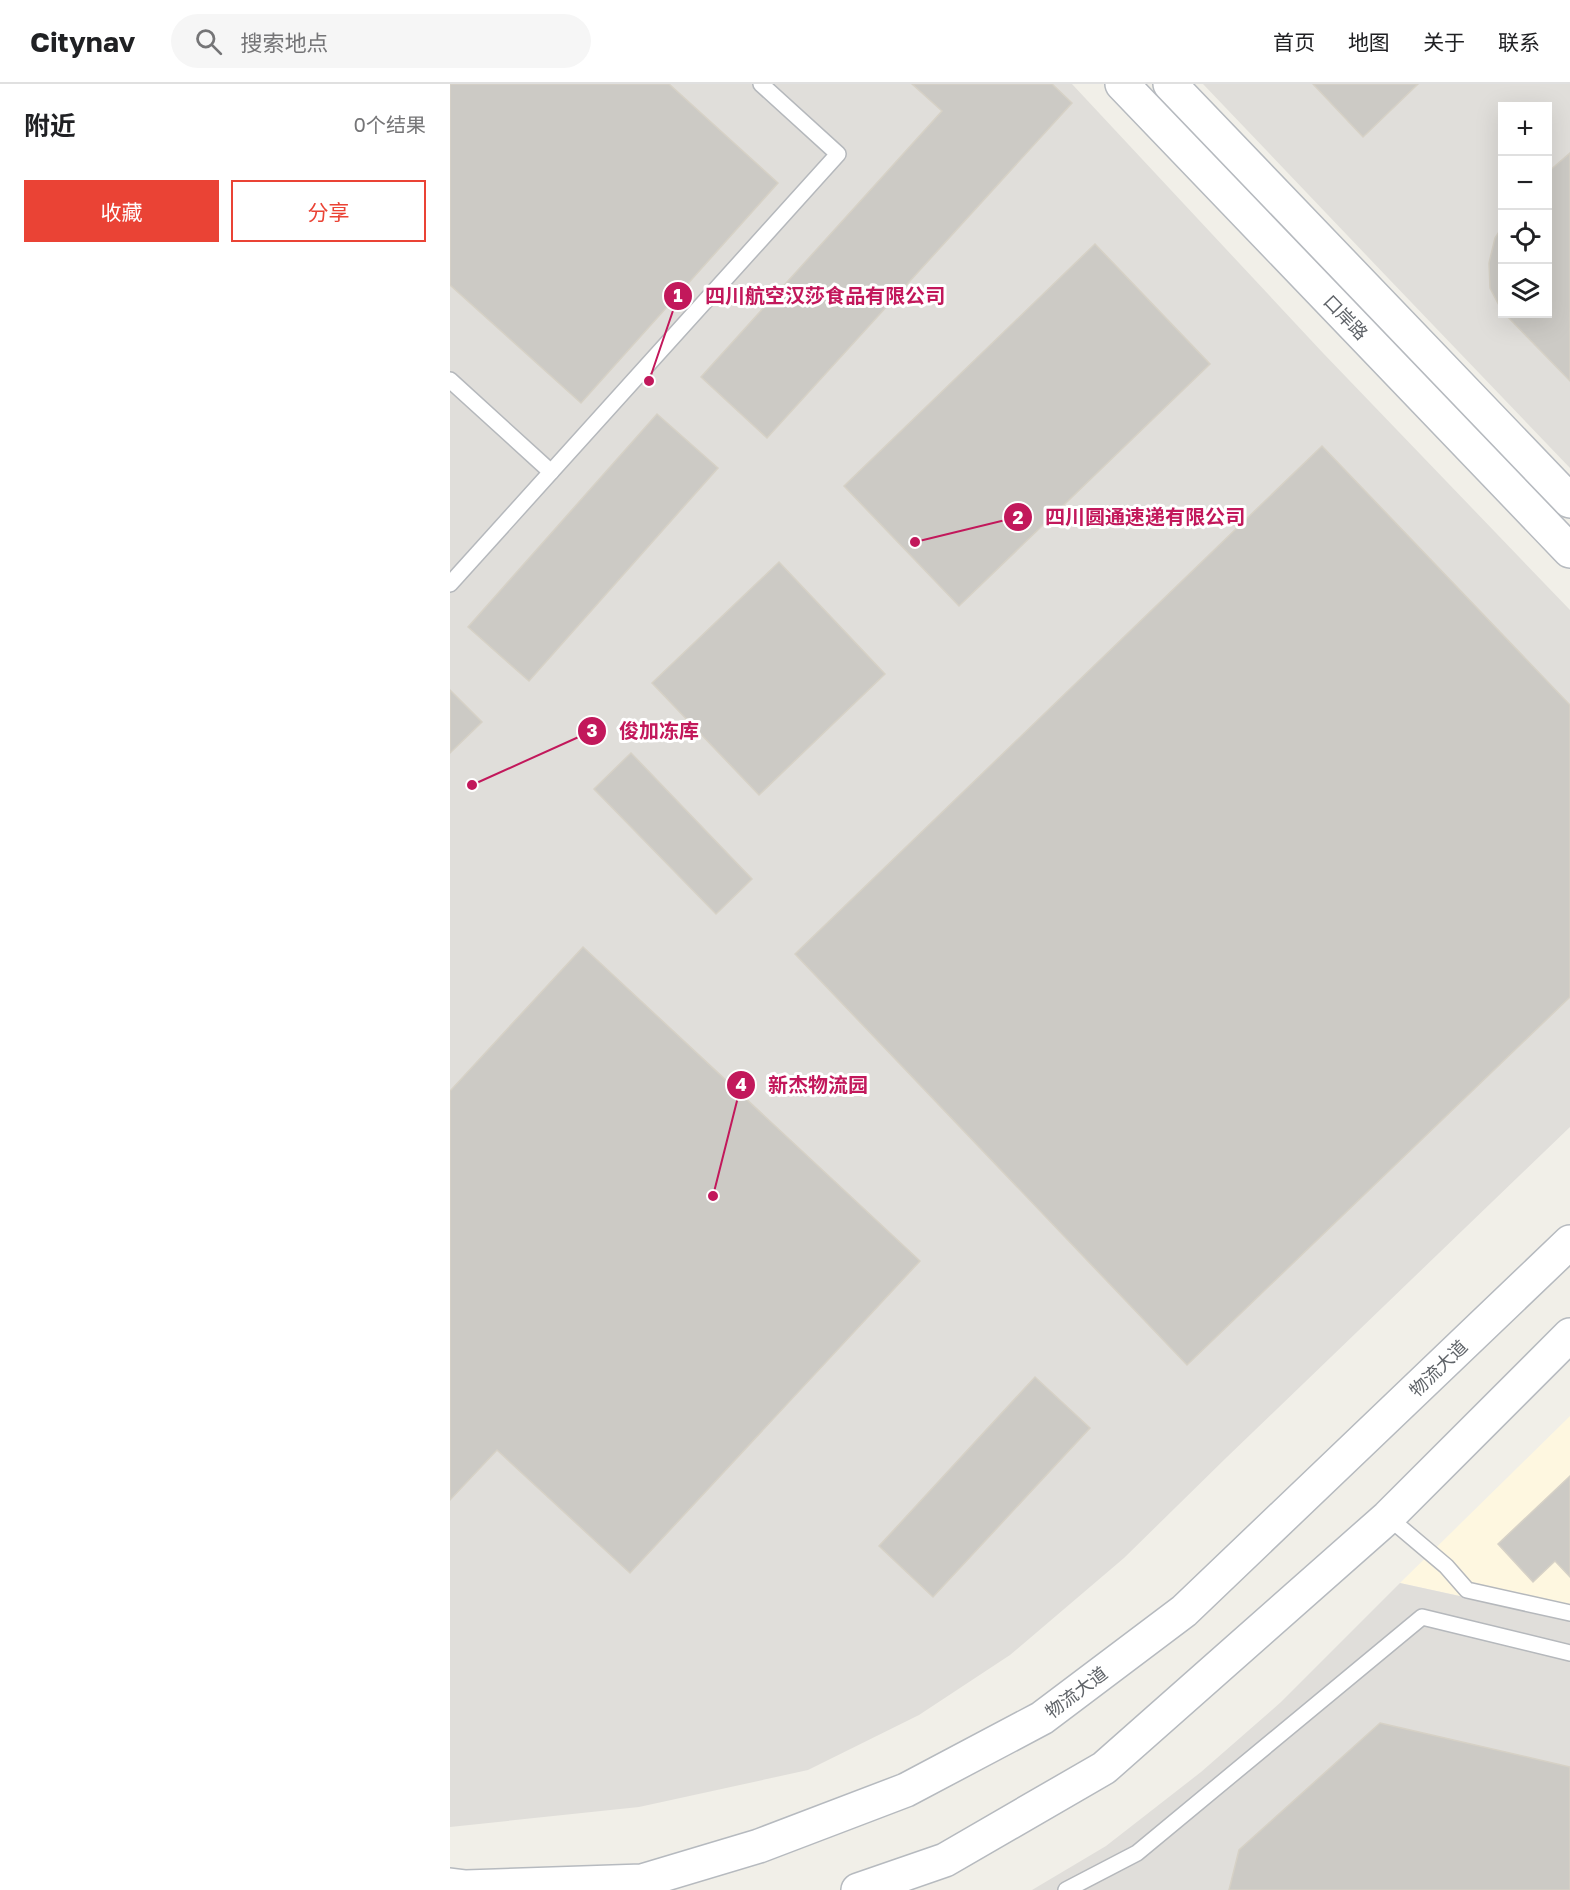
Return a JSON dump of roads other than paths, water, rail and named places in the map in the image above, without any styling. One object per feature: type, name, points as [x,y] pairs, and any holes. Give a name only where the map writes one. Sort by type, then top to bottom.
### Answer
[{"type":"street","name":"口岸路","points":[[1122,84],[1570,551]]},
{"type":"street","name":"口岸路","points":[[1170,84],[1570,501]]},
{"type":"street","name":"物流大道","points":[[450,1885],[466,1887],[642,1881],[759,1846],[906,1790],[1042,1718],[1184,1611],[1570,1242]]},
{"type":"street","points":[[858,1890],[945,1860],[1104,1768],[1388,1517],[1570,1335]]},
{"type":"lane","points":[[450,584],[838,154],[761,84]]},
{"type":"lane","points":[[450,380],[551,472]]},
{"type":"lane","points":[[1388,1517],[1446,1566],[1467,1590],[1570,1613]]},
{"type":"lane","points":[[1066,1890],[1137,1853],[1422,1617],[1570,1653]]},
{"type":"place","name":"四川航空汉莎食品有限公司","points":[[649,381]]},
{"type":"place","name":"四川圆通速递有限公司","points":[[915,542]]},
{"type":"place","name":"俊加冻库","points":[[472,785]]},
{"type":"place","name":"新杰物流园","points":[[713,1196]]}]
